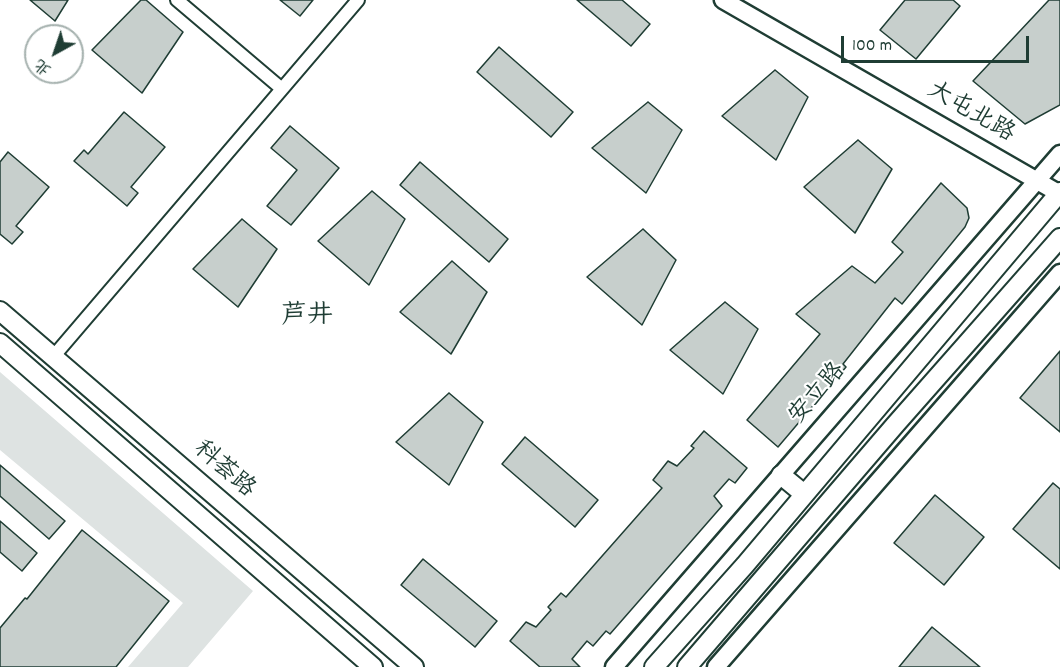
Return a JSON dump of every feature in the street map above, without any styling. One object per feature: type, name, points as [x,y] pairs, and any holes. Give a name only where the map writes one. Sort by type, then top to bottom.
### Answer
[{"type":"main road","points":[[654,667],[745,565],[1060,193]]},
{"type":"main road","points":[[687,667],[895,425],[1060,238]]},
{"type":"main road","name":"科荟路","points":[[0,311],[414,667]]},
{"type":"main road","name":"科荟路","points":[[0,344],[374,667]]},
{"type":"main road","points":[[781,475],[804,494]]},
{"type":"street","points":[[177,0],[282,89]]},
{"type":"street","points":[[54,357],[358,0]]},
{"type":"street","name":"大屯北路","points":[[723,0],[1060,193]]},
{"type":"street","name":"安立路","points":[[614,667],[1060,154]]},
{"type":"street","points":[[716,667],[1060,273]]},
{"type":"shaded area","points":[[0,372],[253,591],[188,667],[128,667],[183,603],[0,450]]},
{"type":"building","points":[[30,0],[68,0],[55,21]]},
{"type":"building","points":[[141,0],[146,0],[183,32],[142,93],[92,50]]},
{"type":"building","points":[[280,0],[313,0],[300,16]]},
{"type":"building","points":[[577,0],[622,0],[650,24],[631,46]]},
{"type":"building","points":[[905,0],[953,0],[960,6],[916,59],[880,30]]},
{"type":"building","points":[[1049,0],[1060,0],[1060,105],[1025,124],[973,81]]},
{"type":"building","points":[[499,47],[573,112],[551,137],[477,72]]},
{"type":"building","points":[[775,70],[808,97],[776,160],[722,116]]},
{"type":"building","points":[[648,102],[682,130],[646,193],[592,148]]},
{"type":"building","points":[[124,112],[165,147],[131,187],[138,193],[127,206],[74,161],[84,150],[88,154]]},
{"type":"building","points":[[290,126],[339,168],[291,225],[267,206],[297,170],[271,148]]},
{"type":"building","points":[[858,140],[892,169],[855,233],[804,187]]},
{"type":"building","points":[[8,152],[49,187],[16,226],[23,232],[12,244],[0,234],[0,162]]},
{"type":"building","points":[[420,162],[508,239],[489,262],[400,185]]},
{"type":"building","points":[[941,183],[967,208],[969,218],[965,227],[902,304],[895,298],[843,364],[846,367],[778,447],[747,420],[820,334],[796,314],[852,266],[875,283],[903,252],[892,242]]},
{"type":"building","points":[[372,191],[405,219],[369,285],[318,241]]},
{"type":"building","points":[[242,219],[277,249],[238,307],[193,269]]},
{"type":"building","points":[[643,229],[676,260],[642,325],[587,277]]},
{"type":"building","points":[[452,261],[487,292],[451,354],[400,312]]},
{"type":"building","points":[[725,302],[758,329],[723,394],[670,350]]},
{"type":"building","points":[[1060,351],[1060,432],[1020,398]]},
{"type":"building","points":[[449,393],[483,422],[449,485],[396,442]]},
{"type":"building","points":[[704,431],[747,468],[735,483],[729,479],[714,496],[722,506],[610,634],[606,631],[593,646],[587,641],[572,659],[580,667],[540,667],[510,641],[526,622],[536,627],[551,610],[548,607],[561,593],[566,597],[662,488],[653,480],[668,461],[677,466],[694,448],[691,446]]},
{"type":"building","points":[[525,437],[598,500],[575,527],[502,464]]},
{"type":"building","points":[[0,465],[65,521],[49,539],[0,496]]},
{"type":"building","points":[[1053,483],[1060,489],[1060,569],[1013,529]]},
{"type":"building","points":[[935,495],[984,537],[944,585],[894,543]]},
{"type":"building","points":[[0,521],[37,553],[22,571],[0,552]]},
{"type":"building","points":[[82,530],[169,601],[116,667],[0,667],[0,628],[25,598],[27,599]]},
{"type":"building","points":[[423,559],[497,621],[475,647],[401,585]]},
{"type":"building","points":[[932,627],[980,667],[899,667]]},
{"type":"district","name":"芦井","points":[[307,318]]}]
